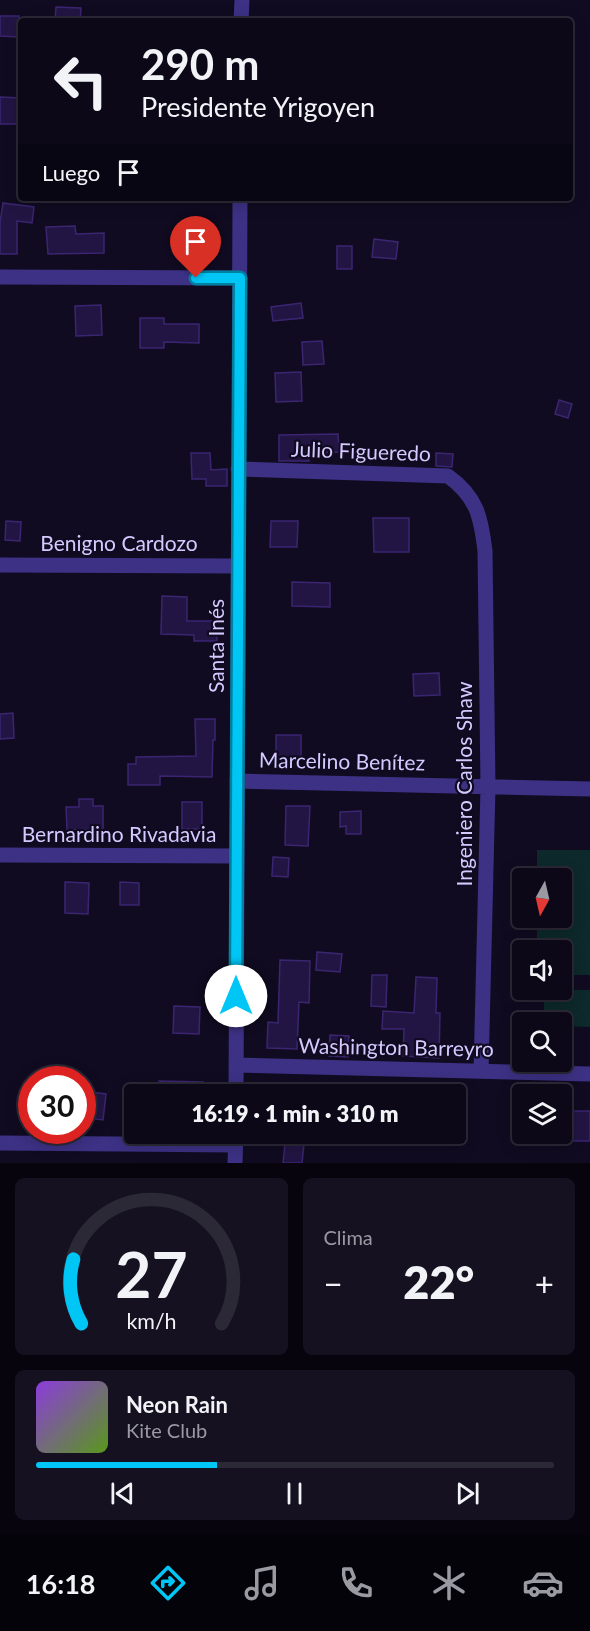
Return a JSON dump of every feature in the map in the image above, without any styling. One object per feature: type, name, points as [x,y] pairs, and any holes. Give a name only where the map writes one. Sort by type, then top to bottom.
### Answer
[{"type":"street","points":[[241,18],[242,0]]},
{"type":"street","name":"Santa Inés","points":[[236,1084],[240,201]]},
{"type":"street","points":[[0,277],[240,278]]},
{"type":"street","name":"Julio Figueredo","points":[[238,469],[448,476],[461,485],[472,500]]},
{"type":"street","name":"Ingeniero Carlos Shaw","points":[[472,500],[482,522],[485,551],[488,787],[481,1071]]},
{"type":"street","name":"Benigno Cardozo","points":[[0,564],[238,566]]},
{"type":"street","name":"Marcelino Benítez","points":[[237,781],[590,789]]},
{"type":"street","name":"Bernardino Rivadavia","points":[[0,855],[237,856]]},
{"type":"street","name":"Washington Barreyro","points":[[236,1065],[590,1074]]},
{"type":"street","points":[[0,1143],[124,1141]]},
{"type":"street","points":[[235,1163],[236,1144]]},
{"type":"green space","points":[[537,850],[590,850],[590,975],[572,975],[572,940],[537,940],[537,928],[572,928],[572,868],[537,868]]},
{"type":"green space","points":[[572,990],[590,990],[590,1027],[572,1026],[572,1012],[544,1012],[544,1000],[572,1000]]},
{"type":"building","points":[[56,7],[81,8],[80,18],[55,18]]},
{"type":"building","points":[[0,16],[19,16],[18,37],[0,36]]},
{"type":"building","points":[[0,97],[18,98],[18,124],[0,124]]},
{"type":"building","points":[[3,203],[34,207],[32,223],[17,221],[17,254],[0,254],[0,223]]},
{"type":"building","points":[[75,226],[76,234],[104,233],[104,253],[48,254],[46,227]]},
{"type":"building","points":[[374,239],[398,242],[396,259],[372,257]]},
{"type":"building","points":[[337,246],[352,246],[352,269],[337,269]]},
{"type":"building","points":[[301,303],[303,318],[273,321],[271,307]]},
{"type":"building","points":[[101,305],[102,335],[76,336],[75,306]]},
{"type":"building","points":[[140,318],[164,318],[164,324],[199,324],[199,343],[164,342],[164,348],[140,348]]},
{"type":"building","points":[[322,341],[324,364],[303,365],[302,342]]},
{"type":"building","points":[[301,372],[302,401],[276,402],[275,373]]},
{"type":"building","points":[[559,400],[572,404],[568,418],[555,414]]},
{"type":"building","points":[[338,434],[339,452],[309,453],[309,461],[279,461],[279,435]]},
{"type":"building","points":[[191,453],[210,453],[211,470],[227,469],[227,486],[206,486],[206,479],[192,479]]},
{"type":"building","points":[[436,453],[453,454],[452,467],[436,466]]},
{"type":"building","points":[[373,518],[409,518],[409,552],[374,552]]},
{"type":"building","points":[[6,521],[21,522],[20,541],[5,540]]},
{"type":"building","points":[[271,521],[298,521],[297,547],[270,547]]},
{"type":"building","points":[[292,582],[330,583],[330,607],[292,606]]},
{"type":"building","points":[[162,596],[187,597],[187,621],[216,621],[217,641],[194,641],[194,635],[161,634]]},
{"type":"building","points":[[439,673],[440,695],[414,696],[413,674]]},
{"type":"building","points":[[13,713],[14,738],[0,739],[0,714]]},
{"type":"building","points":[[195,719],[215,719],[212,777],[160,776],[160,785],[128,785],[128,764],[136,764],[136,757],[196,756]]},
{"type":"building","points":[[276,735],[301,735],[301,758],[276,758]]},
{"type":"building","points":[[79,799],[93,799],[93,806],[103,806],[103,829],[67,830],[66,807],[79,807]]},
{"type":"building","points":[[182,802],[202,802],[202,829],[182,829]]},
{"type":"building","points":[[286,806],[310,806],[308,846],[285,845]]},
{"type":"building","points":[[361,811],[361,834],[346,834],[346,826],[340,827],[340,812]]},
{"type":"building","points":[[273,857],[289,858],[288,877],[272,876]]},
{"type":"building","points":[[65,882],[89,883],[88,914],[65,913]]},
{"type":"building","points":[[120,882],[139,883],[139,905],[120,905]]},
{"type":"building","points":[[317,952],[342,954],[340,972],[316,970]]},
{"type":"building","points":[[280,960],[310,961],[309,1003],[299,1002],[297,1049],[267,1048],[268,1022],[278,1023]]},
{"type":"building","points":[[372,975],[387,975],[386,1007],[371,1006]]},
{"type":"building","points":[[416,977],[437,978],[436,1013],[440,1013],[439,1058],[403,1056],[404,1029],[382,1029],[383,1011],[414,1013]]},
{"type":"building","points":[[174,1006],[200,1007],[199,1034],[173,1033]]},
{"type":"building","points":[[330,1035],[349,1036],[348,1057],[329,1056]]},
{"type":"building","points":[[159,1081],[203,1082],[203,1084],[159,1084]]},
{"type":"building","points":[[96,1093],[106,1094],[103,1120],[96,1119]]},
{"type":"building","points":[[572,1111],[590,1111],[590,1141],[573,1141]]},
{"type":"building","points":[[285,1144],[304,1144],[302,1163],[283,1163]]},
{"type":"route","points":[[196,278],[240,278],[236,996]]}]
